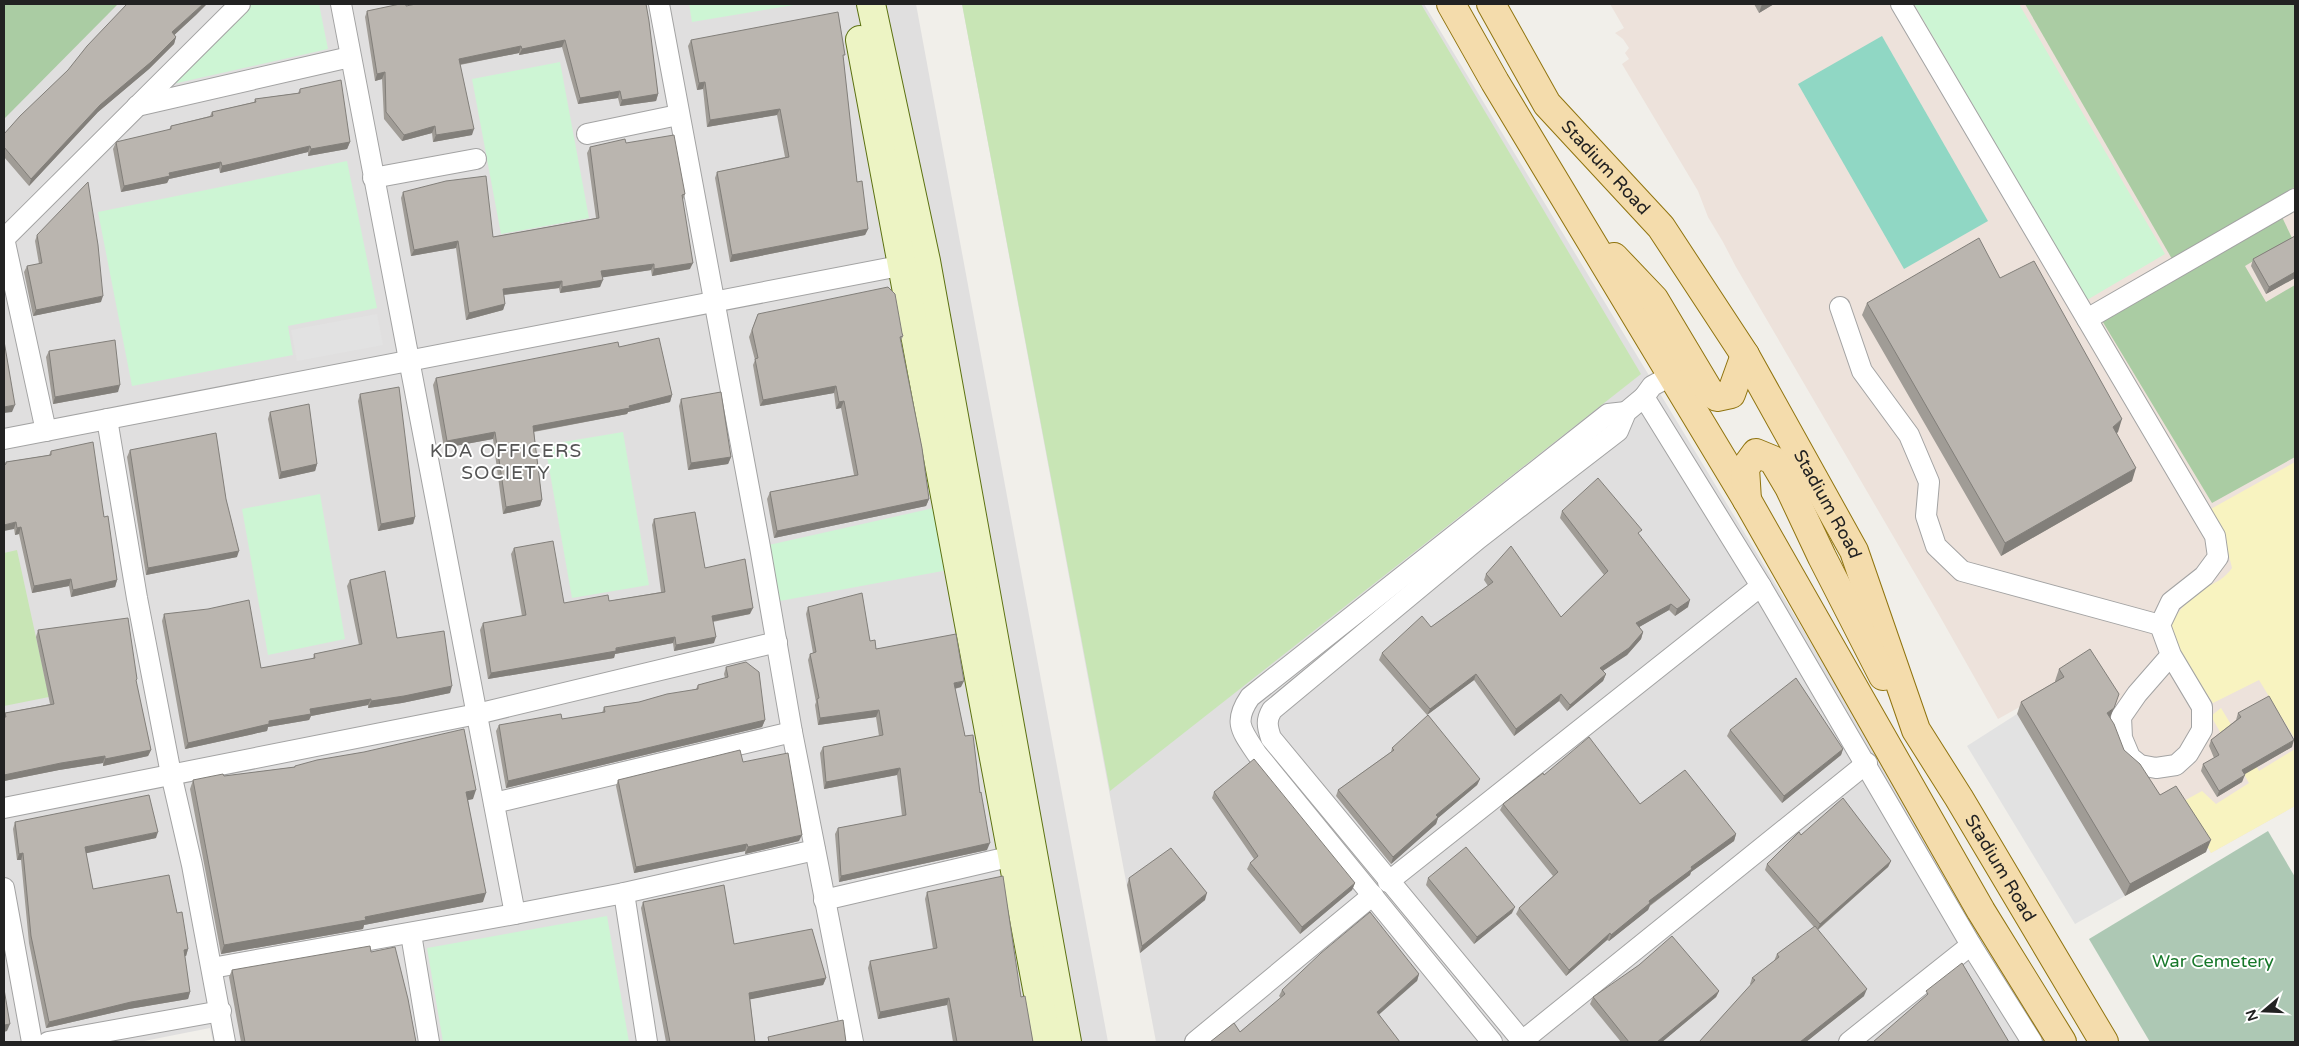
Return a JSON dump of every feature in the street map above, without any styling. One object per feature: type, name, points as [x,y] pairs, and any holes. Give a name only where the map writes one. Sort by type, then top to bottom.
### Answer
[{"type":"main road","points":[[1451,4],[1495,82],[1747,500],[1944,847],[2062,1042]]},
{"type":"main road","name":"Stadium Road","points":[[1491,4],[1547,104],[1661,228],[1745,354],[1854,551],[1916,730],[1960,798],[2104,1042]]},
{"type":"main road","points":[[1581,223],[1654,299],[1709,391],[1717,397],[1731,394],[1745,354]]},
{"type":"main road","points":[[1747,500],[1745,468],[1756,453],[1773,460],[1789,487],[1879,670],[1916,730]]},
{"type":"street","points":[[46,431],[4,238],[240,4]]},
{"type":"street","points":[[344,4],[350,58],[515,914]]},
{"type":"street","points":[[659,4],[792,732],[853,1042]]},
{"type":"street","points":[[854,4],[914,263],[1067,1042]]},
{"type":"street","points":[[872,4],[1013,856],[1047,1042]]},
{"type":"street","points":[[1901,4],[2215,536],[2218,557],[2204,576],[2171,602],[2160,625],[2171,655],[2202,707],[2202,730],[2188,754],[2176,765],[2156,768],[2140,764],[2130,757],[2122,738],[2121,717],[2137,694],[2171,655]]},
{"type":"street","points":[[137,106],[350,58]]},
{"type":"street","points":[[587,134],[678,115]]},
{"type":"street","points":[[373,178],[476,159]]},
{"type":"street","points":[[2087,319],[2294,204]]},
{"type":"street","points":[[4,439],[914,263]]},
{"type":"street","points":[[1840,307],[1862,371],[1909,435],[1929,482],[1926,516],[1936,546],[1962,572],[2160,625]]},
{"type":"street","points":[[1492,1042],[1271,738],[1267,727],[1267,718],[1272,710],[1478,539],[1618,431],[1626,412],[1644,398],[1652,386],[1672,375]]},
{"type":"street","points":[[1644,398],[1761,586],[1971,945],[2032,1042]]},
{"type":"street","points":[[1626,412],[1608,414],[1600,420],[1250,697],[1240,713],[1239,724],[1257,754],[1522,1042],[1866,763]]},
{"type":"street","points":[[107,419],[137,598],[171,774],[192,865],[225,1042]]},
{"type":"street","points":[[1195,1042],[1381,889],[1761,586]]},
{"type":"street","points":[[4,808],[476,714],[777,642]]},
{"type":"street","points":[[494,803],[792,732]]},
{"type":"street","points":[[212,968],[411,934],[624,893],[815,850]]},
{"type":"street","points":[[824,900],[1013,856]]},
{"type":"street","points":[[4,888],[32,1042]]},
{"type":"street","points":[[624,893],[647,1042]]},
{"type":"street","points":[[411,934],[429,1042]]},
{"type":"street","points":[[1850,1042],[1971,945]]},
{"type":"street","points":[[48,1042],[220,1011]]},
{"type":"shaded area","points":[[115,4],[916,4],[1108,1042],[213,1042],[210,1028],[139,1042],[4,1042],[4,118]]},
{"type":"shaded area","points":[[962,4],[1424,4],[1839,689],[1974,930],[2046,1042],[1156,1042]]},
{"type":"shaded area","points":[[1610,4],[2295,4],[2295,806],[2211,853],[2176,792],[2132,814],[2054,688],[1998,719],[1736,267],[1708,217],[1698,191],[1622,64],[1629,59],[1625,53],[1629,48],[1623,39],[1615,33],[1624,28]]},
{"type":"shaded area","points":[[377,314],[383,345],[297,361],[291,330]]},
{"type":"shaded area","points":[[2017,714],[2125,896],[2075,924],[1967,746]]},
{"type":"green space","points":[[4,4],[118,4],[4,119]]},
{"type":"green space","points":[[240,4],[319,4],[328,49],[155,88]]},
{"type":"green space","points":[[689,4],[800,4],[692,22]]},
{"type":"green space","points":[[962,4],[1421,4],[1641,374],[1110,791]]},
{"type":"green space","points":[[1914,4],[2019,4],[2165,254],[2087,300]]},
{"type":"green space","points":[[2025,4],[2295,4],[2295,187],[2172,259]]},
{"type":"green space","points":[[1882,36],[1988,221],[1904,269],[1798,84]]},
{"type":"green space","points":[[560,62],[589,218],[501,234],[472,79]]},
{"type":"green space","points":[[347,161],[377,308],[288,326],[293,355],[132,386],[98,212]]},
{"type":"green space","points":[[2282,217],[2292,238],[2245,266],[2266,302],[2295,285],[2295,457],[2212,503],[2101,319]]},
{"type":"green space","points":[[623,432],[649,585],[572,598],[545,445]]},
{"type":"green space","points":[[320,494],[345,639],[268,655],[242,509]]},
{"type":"green space","points":[[947,505],[959,568],[769,603],[760,547]]},
{"type":"green space","points":[[17,550],[49,697],[4,706],[4,553]]},
{"type":"green space","name":"War Cemetery","points":[[2268,831],[2295,877],[2295,1042],[2150,1042],[2089,939]]},
{"type":"green space","points":[[607,916],[629,1042],[443,1042],[427,948]]},
{"type":"sand","points":[[2295,462],[2295,739],[2259,680],[2213,703],[2179,654],[2171,624],[2191,599],[2218,581],[2232,568],[2226,544],[2209,510]]},
{"type":"sand","points":[[2221,708],[2259,771],[2295,749],[2295,806],[2211,853],[2182,802],[2202,791],[2216,804],[2249,783],[2211,716]]},
{"type":"building","points":[[127,4],[203,4],[172,32],[176,37],[151,62],[100,105],[31,179],[4,147],[4,134],[68,70],[87,46]]},
{"type":"building","points":[[406,4],[406,6],[416,4],[646,4],[658,94],[622,100],[620,91],[580,98],[565,40],[522,49],[521,46],[459,59],[474,129],[436,135],[435,126],[404,135],[386,112],[385,72],[377,74],[367,11]]},
{"type":"building","points":[[838,12],[845,55],[843,55],[857,182],[862,181],[868,229],[732,255],[717,172],[789,157],[780,109],[710,120],[705,82],[699,83],[691,40]]},
{"type":"building","points":[[341,80],[350,142],[311,149],[310,146],[222,166],[221,162],[169,173],[170,176],[124,186],[116,142],[171,129],[171,126],[213,116],[212,112],[256,102],[255,99],[300,93],[300,89]]},
{"type":"building","points":[[674,135],[685,194],[682,195],[693,263],[654,269],[654,264],[601,271],[603,280],[562,287],[562,281],[503,289],[505,304],[469,313],[458,241],[414,250],[403,192],[446,181],[486,176],[493,237],[599,218],[590,147],[625,139],[626,143]]},
{"type":"building","points":[[88,182],[98,245],[103,296],[36,310],[27,266],[42,263],[37,235]]},
{"type":"building","points":[[2295,236],[2295,272],[2269,287],[2253,259]]},
{"type":"building","points":[[1979,238],[2000,278],[2034,261],[2122,419],[2113,427],[2136,468],[2005,543],[1867,303]]},
{"type":"building","points":[[888,287],[895,294],[903,336],[900,337],[922,448],[929,499],[777,531],[770,492],[858,475],[844,401],[839,402],[836,386],[763,400],[755,359],[758,358],[752,330],[758,314]]},
{"type":"building","points":[[659,338],[672,395],[629,406],[630,408],[533,426],[542,500],[506,507],[495,432],[447,441],[436,378],[618,342],[619,347]]},
{"type":"building","points":[[115,340],[120,385],[55,397],[49,351]]},
{"type":"building","points":[[4,341],[15,405],[4,407]]},
{"type":"building","points":[[399,387],[415,517],[381,524],[360,394]]},
{"type":"building","points":[[721,392],[731,457],[691,463],[681,399]]},
{"type":"building","points":[[309,404],[317,464],[281,472],[270,412]]},
{"type":"building","points":[[216,433],[226,499],[239,551],[148,568],[130,450]]},
{"type":"building","points":[[93,442],[104,517],[108,516],[117,580],[73,590],[71,579],[34,586],[21,527],[17,528],[16,522],[4,525],[4,465],[6,462],[51,455],[51,451]]},
{"type":"building","points":[[1598,478],[1642,530],[1638,533],[1690,600],[1677,609],[1671,604],[1636,623],[1643,632],[1629,648],[1600,668],[1606,674],[1570,705],[1561,694],[1516,729],[1476,674],[1430,709],[1382,653],[1422,616],[1431,627],[1493,582],[1486,574],[1511,546],[1561,617],[1608,571],[1562,511]]},
{"type":"building","points":[[695,512],[705,568],[745,559],[753,608],[712,616],[716,637],[676,645],[675,637],[616,648],[616,651],[491,673],[483,623],[526,615],[514,548],[553,541],[564,603],[608,595],[609,601],[665,592],[654,519]]},
{"type":"building","points":[[385,571],[397,638],[444,631],[452,686],[404,696],[371,701],[371,699],[310,709],[311,714],[269,721],[269,724],[188,743],[164,614],[208,609],[249,600],[261,668],[315,658],[314,654],[362,644],[350,580]]},
{"type":"building","points":[[862,593],[870,641],[875,640],[876,649],[956,634],[964,681],[954,683],[965,736],[973,735],[980,793],[990,843],[841,876],[838,828],[906,815],[900,768],[826,782],[823,747],[883,735],[879,710],[820,718],[817,699],[819,698],[810,654],[816,652],[808,607]]},
{"type":"building","points":[[128,618],[136,680],[151,750],[105,759],[105,756],[61,763],[4,775],[5,713],[54,704],[38,630]]},
{"type":"building","points":[[2090,649],[2119,694],[2114,708],[2107,713],[2114,724],[2124,750],[2140,764],[2160,795],[2176,786],[2211,840],[2130,884],[2021,702],[2064,677],[2059,669]]},
{"type":"building","points":[[746,662],[759,672],[765,720],[508,781],[499,725],[561,714],[562,719],[605,712],[604,707],[639,702],[667,694],[698,689],[698,685],[728,677],[726,667]]},
{"type":"building","points":[[1796,678],[1843,749],[1784,796],[1730,730]]},
{"type":"building","points":[[2269,696],[2294,740],[2242,770],[2245,775],[2219,791],[2203,764],[2219,755],[2211,740],[2241,717],[2238,713]]},
{"type":"building","points":[[1428,715],[1480,779],[1436,815],[1438,817],[1393,857],[1338,790],[1394,750],[1392,748]]},
{"type":"building","points":[[464,729],[476,790],[466,792],[486,893],[365,917],[366,920],[224,945],[193,780],[223,774],[224,776],[295,767],[317,760],[364,752]]},
{"type":"building","points":[[1589,737],[1640,804],[1685,770],[1736,834],[1649,901],[1650,903],[1611,935],[1610,933],[1569,970],[1519,908],[1558,872],[1503,804],[1543,773],[1544,775]]},
{"type":"building","points":[[740,750],[743,762],[788,753],[802,835],[748,847],[747,844],[636,867],[618,780]]},
{"type":"building","points":[[1254,759],[1355,883],[1302,927],[1250,863],[1258,856],[1214,792]]},
{"type":"building","points":[[149,795],[158,832],[85,847],[93,889],[169,875],[177,913],[182,912],[188,949],[184,950],[190,992],[131,1002],[49,1022],[31,936],[23,853],[19,854],[15,822]]},
{"type":"building","points":[[1843,798],[1891,861],[1820,924],[1767,864],[1799,832],[1801,835]]},
{"type":"building","points":[[1466,847],[1515,907],[1477,937],[1428,878]]},
{"type":"building","points":[[1171,848],[1207,893],[1142,946],[1129,878]]},
{"type":"building","points":[[1003,876],[1021,997],[1025,996],[1033,1042],[957,1042],[949,998],[880,1012],[870,961],[937,948],[927,892]]},
{"type":"building","points":[[724,885],[734,944],[812,929],[826,978],[749,993],[755,1042],[670,1042],[643,902]]},
{"type":"building","points":[[1370,912],[1419,974],[1377,1012],[1400,1042],[1210,1042],[1234,1023],[1240,1032],[1285,994],[1282,990],[1321,953]]},
{"type":"building","points":[[1815,926],[1867,989],[1800,1042],[1699,1042],[1755,980],[1752,978],[1779,957],[1777,954]]},
{"type":"building","points":[[1672,936],[1719,991],[1657,1042],[1629,1042],[1593,997],[1639,965]]},
{"type":"building","points":[[370,946],[371,952],[395,947],[416,1042],[245,1042],[232,970]]},
{"type":"building","points":[[1962,963],[2009,1042],[1873,1042],[1928,994],[1926,991]]},
{"type":"building","points":[[4,989],[10,1024],[4,1025]]},
{"type":"building","points":[[843,1020],[846,1042],[769,1042],[768,1037]]},
{"type":"district","name":"KDA OFFICERS SOCIETY","points":[[506,462]]}]
